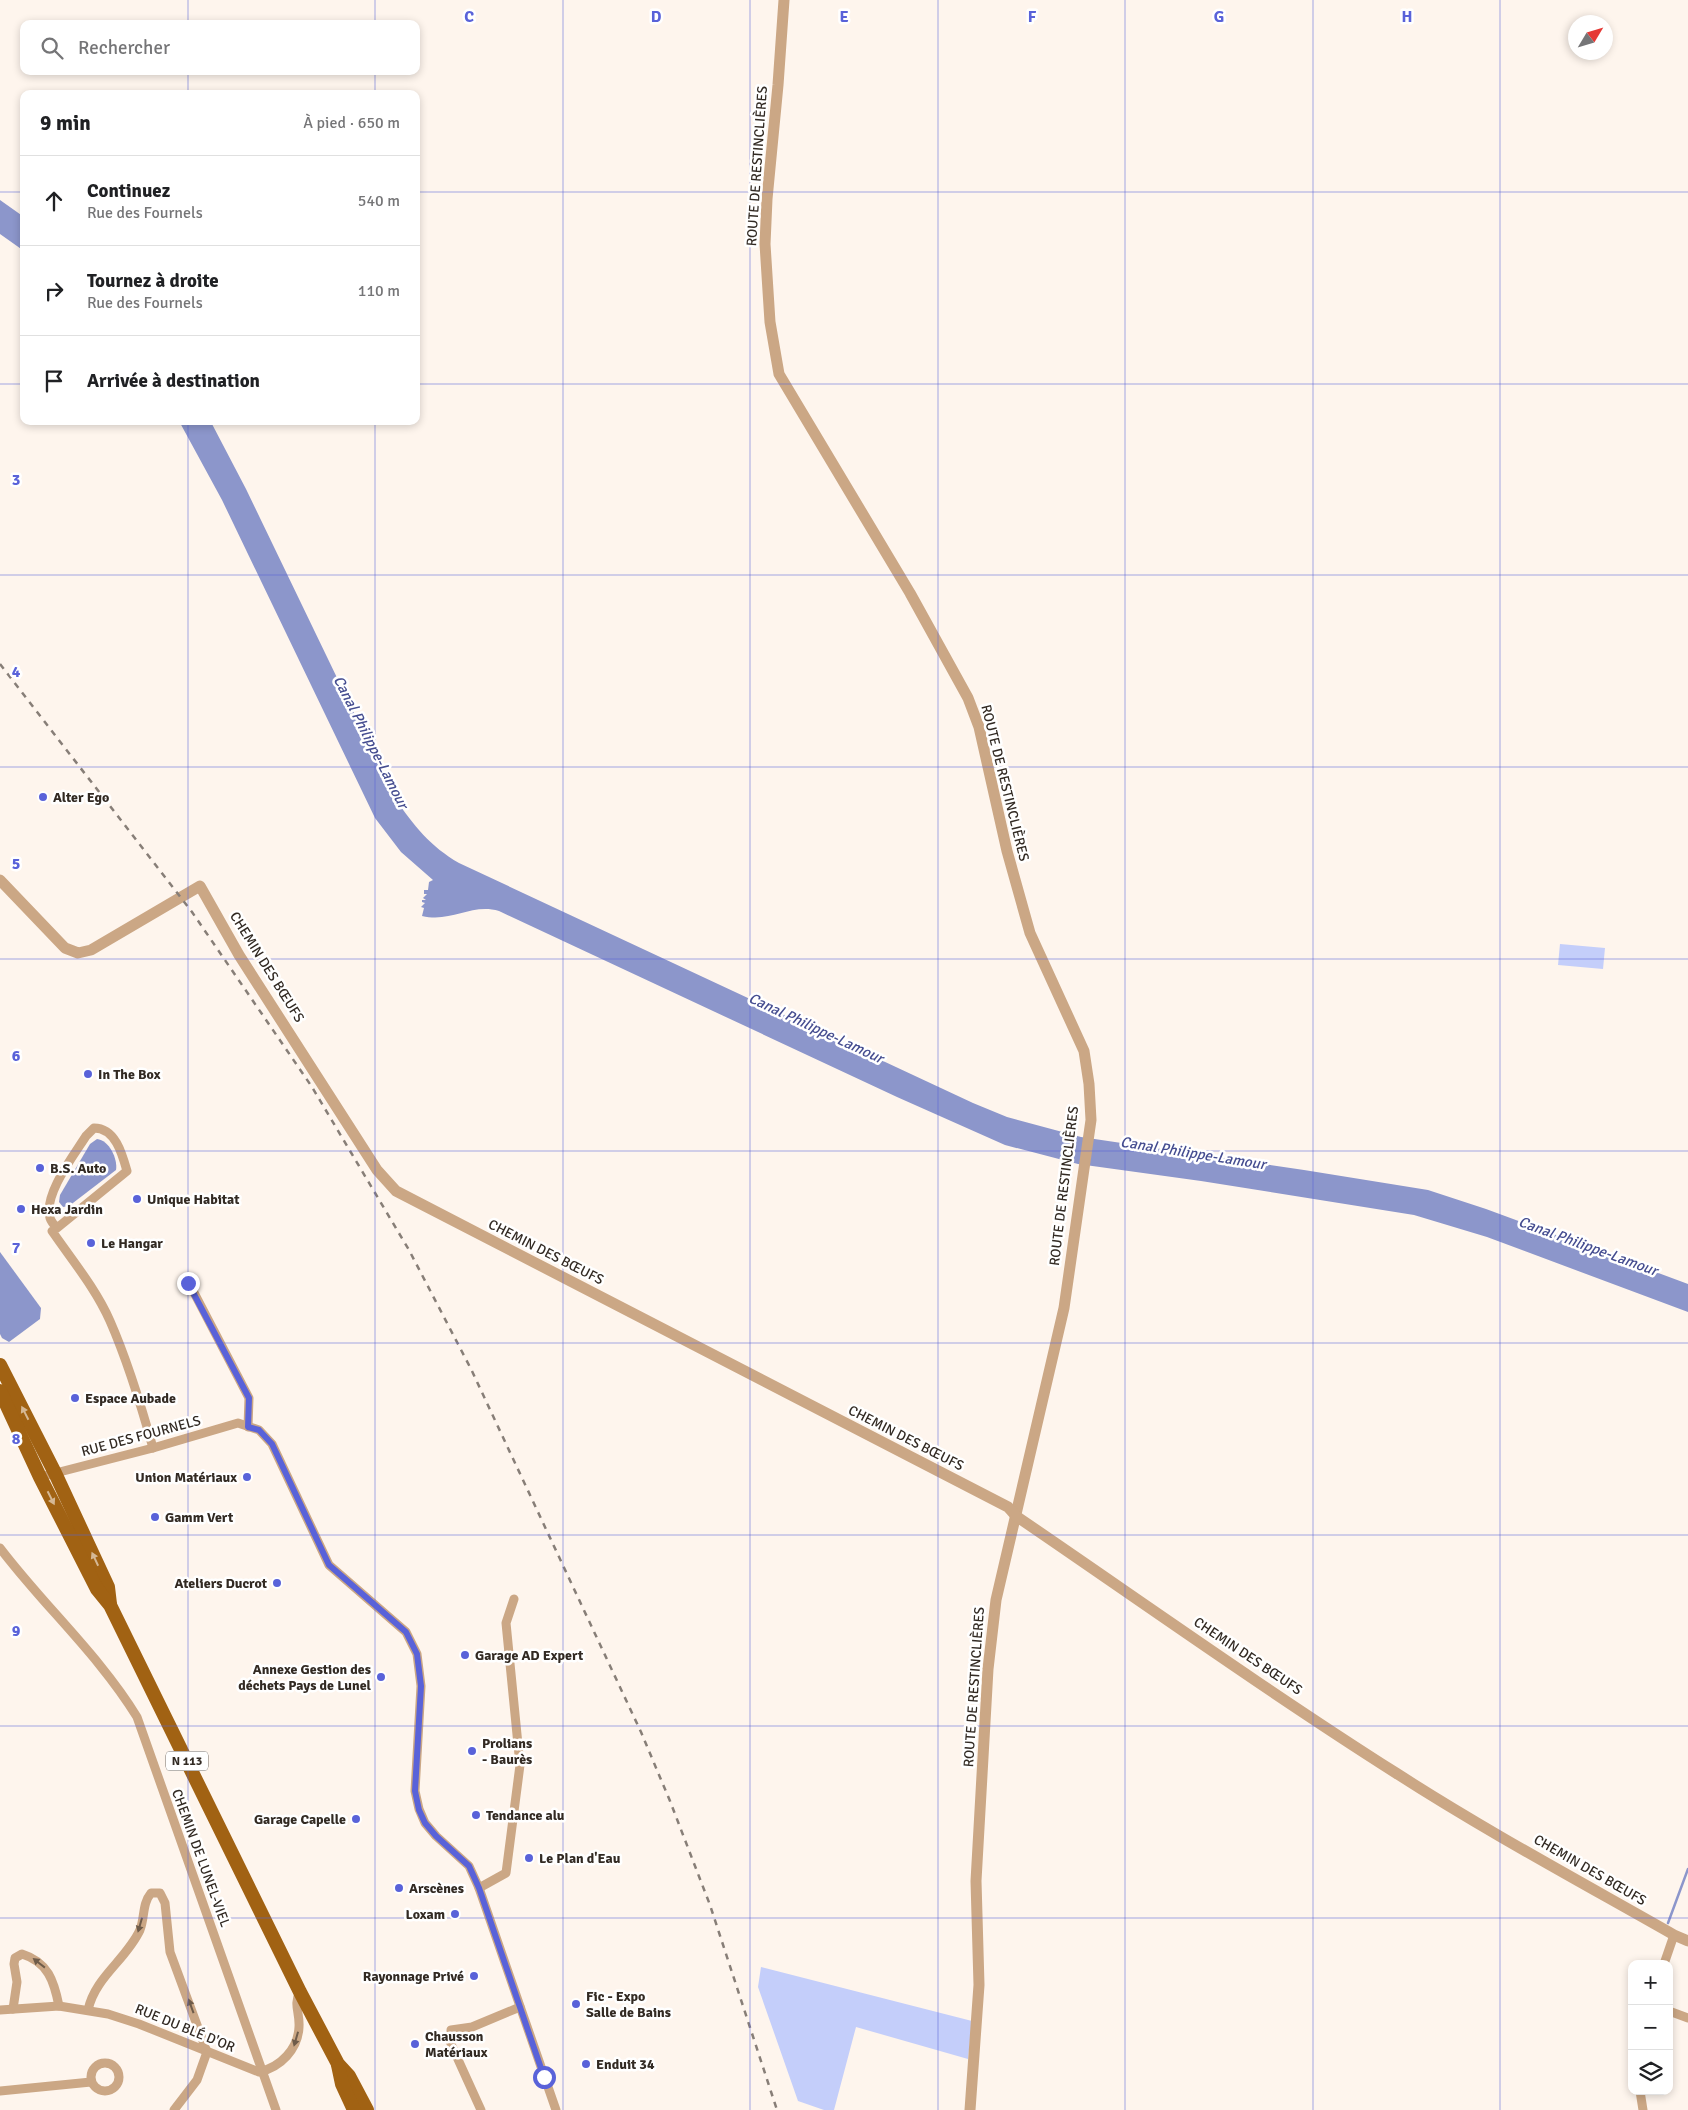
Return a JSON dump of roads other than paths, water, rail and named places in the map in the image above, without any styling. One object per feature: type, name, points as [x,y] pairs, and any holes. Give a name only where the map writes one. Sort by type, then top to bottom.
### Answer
[{"type":"main road","name":"N 113","points":[[0,1365],[56,1472],[108,1587],[110,1605]]},
{"type":"main road","name":"N 113","points":[[0,1391],[40,1477],[97,1589],[110,1605],[300,1992],[338,2064],[349,2076],[367,2110]]},
{"type":"main road","name":"N 113","points":[[338,2064],[342,2084],[354,2110]]},
{"type":"street","name":"ROUTE DE RESTINCLIÈRES","points":[[784,0],[765,244],[770,322],[779,374],[910,593],[968,698],[979,726],[1006,851],[1030,933],[1084,1051],[1089,1084],[1091,1120],[1088,1130],[1064,1308],[996,1600],[988,1669],[976,1881],[978,1985],[970,2110]]},
{"type":"street","name":"CHEMIN DES BŒUFS","points":[[0,880],[65,948],[78,953],[91,950],[200,886],[239,955],[367,1155],[382,1177],[396,1191],[1008,1507],[1016,1516],[1397,1774],[1542,1860],[1674,1935],[1688,1941]]},
{"type":"street","points":[[57,1228],[50,1219],[49,1206],[52,1194],[86,1136],[94,1128],[103,1128],[112,1135],[123,1157],[126,1171],[57,1228],[52,1231],[79,1270],[109,1320],[136,1386],[153,1448]]},
{"type":"street","points":[[188,1283],[249,1398],[248,1427],[259,1430],[272,1444],[329,1565],[406,1632],[417,1654],[421,1686],[415,1791],[419,1810],[425,1823],[436,1836],[469,1866],[479,1888],[556,2110]]},
{"type":"street","name":"RUE DES FOURNELS","points":[[40,1477],[153,1448],[238,1423],[248,1427]]},
{"type":"street","name":"CHEMIN DE LUNEL-VIEL","points":[[0,1548],[42,1600],[101,1665],[137,1717],[276,2110]]},
{"type":"street","points":[[479,1888],[506,1873],[520,1765],[506,1623],[514,1599]]},
{"type":"street","points":[[88,2010],[91,1996],[140,1930],[148,1896],[157,1892],[163,1897],[165,1903],[170,1952],[207,2052],[196,2080],[174,2110]]},
{"type":"street","points":[[1665,1960],[1674,1935]]},
{"type":"street","points":[[13,2009],[17,1982],[14,1964],[15,1958],[22,1954],[41,1963],[48,1971],[55,1984],[60,2006]]},
{"type":"street","points":[[262,2071],[275,2066],[289,2054],[295,2045],[299,2026],[296,2001],[300,1992]]},
{"type":"street","name":"RUE DU BLÉ D'OR","points":[[0,2010],[60,2006],[108,2014],[139,2024],[254,2071],[262,2071]]},
{"type":"street","points":[[481,2110],[451,2044],[451,2030],[472,2027],[520,2007]]},
{"type":"street","points":[[1673,2012],[1688,2018]]},
{"type":"street","points":[[0,2091],[91,2082]]},
{"type":"street","points":[[1641,2095],[1643,2110]]},
{"type":"waterway","points":[[1668,1923],[1688,1869]]},
{"type":"railway","points":[[0,664],[192,912],[312,1087],[409,1250],[471,1369],[641,1732],[710,1905],[777,2110]]},
{"type":"place","name":"Alter Ego","points":[[43,797]]},
{"type":"place","name":"In The Box","points":[[88,1074]]},
{"type":"place","name":"B.S. Auto","points":[[40,1168]]},
{"type":"place","name":"Unique Habitat","points":[[137,1199]]},
{"type":"place","name":"Hexa Jardin","points":[[21,1209]]},
{"type":"place","name":"Le Hangar","points":[[91,1243]]},
{"type":"place","name":"Espace Aubade","points":[[75,1398]]},
{"type":"place","name":"Union Matériaux","points":[[247,1477]]},
{"type":"place","name":"Gamm Vert","points":[[155,1517]]},
{"type":"place","name":"Ateliers Ducrot","points":[[277,1583]]},
{"type":"place","name":"Garage AD Expert","points":[[465,1655]]},
{"type":"place","name":"Annexe Gestion des déchets Pays de Lunel","points":[[381,1677]]},
{"type":"place","name":"Prolians - Baurès","points":[[472,1751]]},
{"type":"place","name":"Tendance alu","points":[[476,1815]]},
{"type":"place","name":"Garage Capelle","points":[[356,1819]]},
{"type":"place","name":"Le Plan d'Eau","points":[[529,1858]]},
{"type":"place","name":"Arscènes","points":[[399,1888]]},
{"type":"place","name":"Loxam","points":[[455,1914]]},
{"type":"place","name":"Rayonnage Privé","points":[[474,1976]]},
{"type":"place","name":"Fic - Expo Salle de Bains","points":[[576,2004]]},
{"type":"place","name":"Chausson Matériaux","points":[[415,2044]]},
{"type":"place","name":"Enduit 34","points":[[586,2064]]},
{"type":"water label","name":"Canal Philippe-Lamour","points":[[371,742]]},
{"type":"water label","name":"Canal Philippe-Lamour","points":[[816,1028]]},
{"type":"water label","name":"Canal Philippe-Lamour","points":[[1193,1153]]},
{"type":"water label","name":"Canal Philippe-Lamour","points":[[1588,1246]]}]
